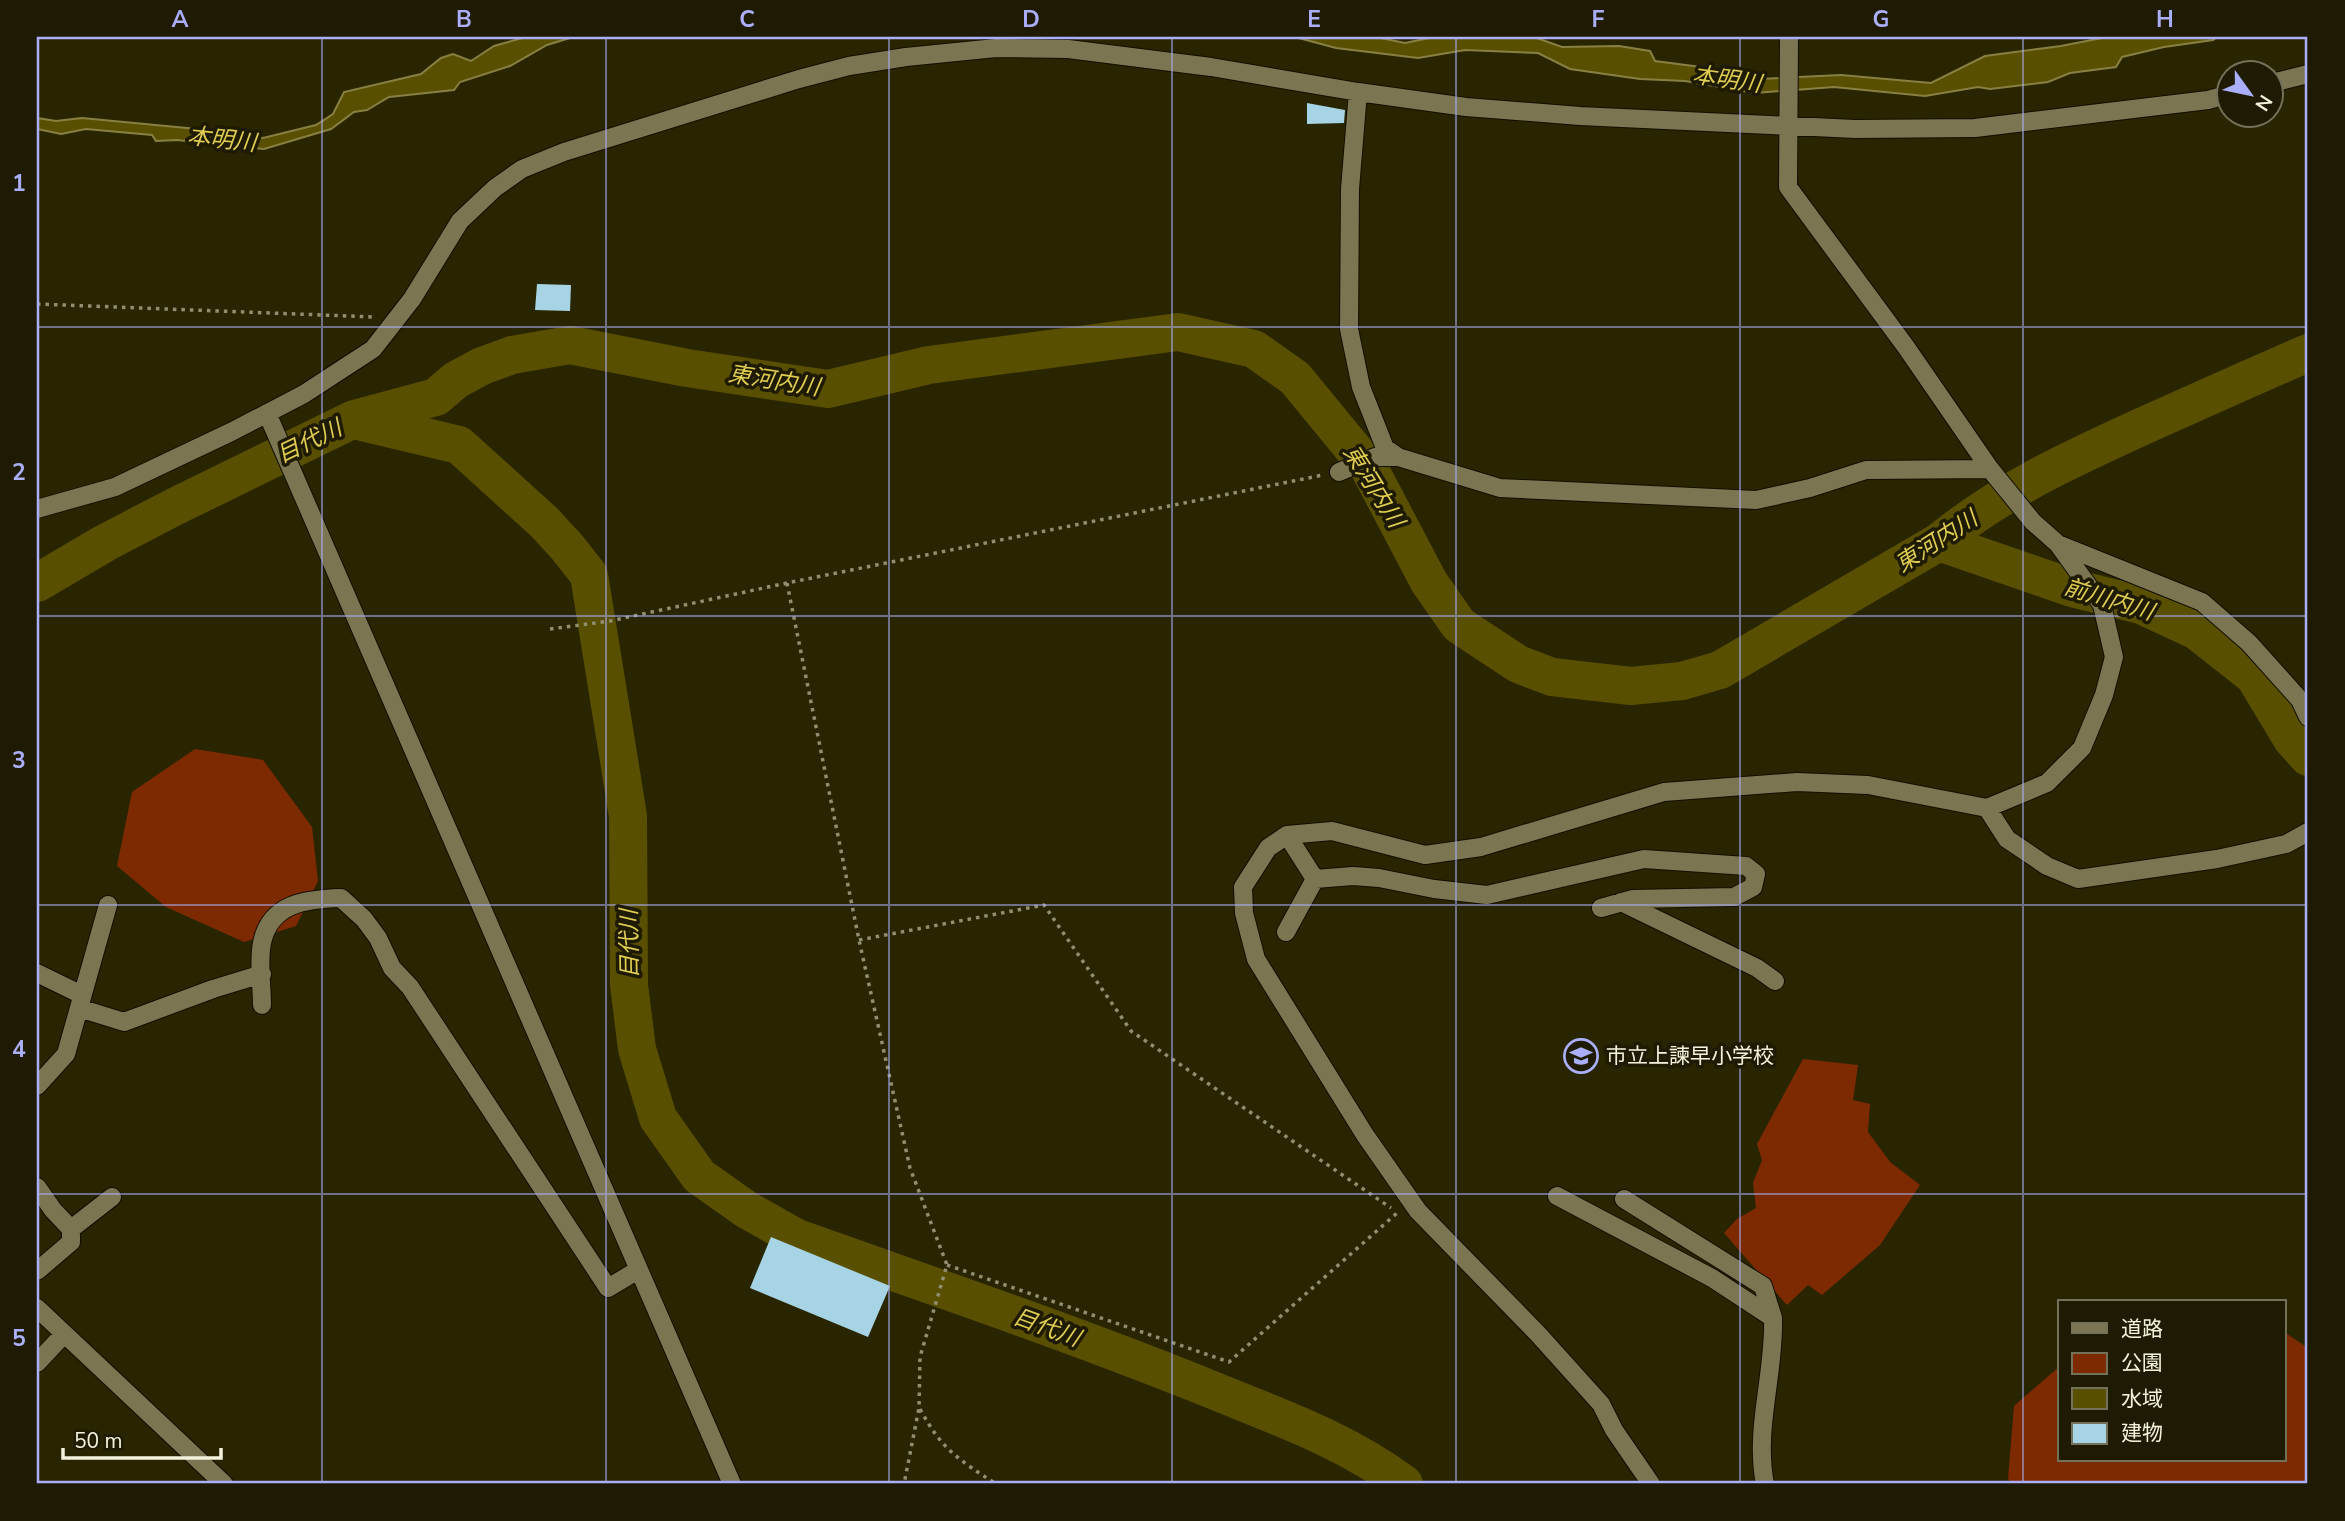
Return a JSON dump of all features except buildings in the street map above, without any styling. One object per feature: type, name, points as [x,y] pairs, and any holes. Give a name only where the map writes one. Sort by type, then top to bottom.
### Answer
[{"type":"street","points":[[1651,1484],[1614,1430],[1601,1404],[1538,1334],[1418,1210],[1365,1135],[1256,959],[1244,913],[1243,887],[1268,848],[1287,835],[1332,831],[1425,855],[1480,847],[1664,792],[1797,782],[1868,785],[1987,808],[2048,783],[2082,748],[2104,695],[2114,657],[2102,605],[2058,544],[2033,522],[1994,474],[1906,347],[1788,187],[1789,37]]},
{"type":"street","points":[[37,509],[115,487],[271,420],[304,394],[373,349],[399,318],[460,220],[495,188],[522,169],[577,147],[849,66],[996,48],[1068,49],[1211,67],[1466,107],[1855,129],[1975,128],[2216,97]]},
{"type":"street","points":[[2286,80],[2308,74]]},
{"type":"street","points":[[1358,92],[1350,189],[1349,329],[1361,387],[1385,448],[1398,457]]},
{"type":"street","points":[[271,420],[732,1484]]},
{"type":"street","points":[[1339,472],[1375,457],[1398,457],[1500,488],[1756,500],[1810,488],[1867,470],[1994,474]]},
{"type":"street","points":[[2058,544],[2202,602],[2249,643],[2300,700],[2308,717]]},
{"type":"street","points":[[1987,808],[2007,839],[2047,866],[2078,879],[2217,859],[2287,844],[2308,832]]},
{"type":"street","points":[[1287,835],[1315,879]]},
{"type":"street","points":[[1315,879],[1353,876],[1379,878],[1434,889],[1487,895],[1644,859],[1746,866],[1756,874],[1752,887],[1734,897],[1633,899],[1601,908]]},
{"type":"street","points":[[1286,932],[1315,879]]},
{"type":"street","points":[[262,1005],[262,943],[272,920],[291,904],[341,898],[364,919],[378,938],[392,968],[410,987],[608,1288],[638,1270]]},
{"type":"street","points":[[1621,902],[1757,968],[1775,981]]},
{"type":"street","points":[[37,1086],[66,1054],[108,905]]},
{"type":"street","points":[[37,973],[81,1001],[124,1022],[262,974]]},
{"type":"street","points":[[37,1187],[71,1229],[71,1242],[37,1271]]},
{"type":"street","points":[[1557,1196],[1712,1278],[1773,1318]]},
{"type":"street","points":[[71,1229],[112,1198]]},
{"type":"street","points":[[1624,1199],[1763,1286],[1773,1318],[1774,1333],[1763,1424],[1765,1484]]},
{"type":"street","points":[[37,1308],[224,1484]]},
{"type":"street","points":[[37,1363],[64,1334]]},
{"type":"path","points":[[37,304],[399,318]]},
{"type":"path","points":[[550,629],[610,621],[1339,472]]},
{"type":"path","points":[[787,583],[859,940],[910,1168],[947,1265],[920,1357],[919,1408],[904,1484]]},
{"type":"path","points":[[859,940],[1044,905],[1131,1031],[1398,1212],[1229,1362],[947,1265]]},
{"type":"path","points":[[919,1408],[933,1434],[956,1458],[996,1484]]},
{"type":"green space","points":[[195,749],[263,760],[312,827],[318,881],[296,926],[244,942],[166,907],[117,866],[132,792]]},
{"type":"green space","points":[[1803,1059],[1858,1065],[1853,1100],[1870,1104],[1868,1132],[1890,1162],[1920,1185],[1880,1245],[1822,1295],[1808,1285],[1787,1305],[1724,1233],[1737,1219],[1756,1208],[1753,1183],[1762,1160],[1757,1144]]},
{"type":"green space","points":[[2286,1333],[2308,1348],[2308,1484],[2012,1484],[2008,1479],[2014,1406],[2058,1368],[2058,1462],[2286,1462]]},
{"type":"water","name":"本明川","points":[[526,37],[573,37],[547,45],[510,66],[460,82],[454,90],[389,97],[367,110],[354,112],[331,129],[264,149],[177,140],[156,141],[152,135],[86,129],[61,134],[37,129],[37,118],[56,121],[82,118],[229,132],[263,138],[316,125],[333,114],[344,92],[421,74],[441,58],[453,54],[471,61],[494,46]]},
{"type":"water","name":"本明川","points":[[1295,37],[1376,37],[1405,43],[1434,37],[1534,37],[1562,47],[1619,46],[1650,51],[1655,61],[1701,67],[1739,80],[1841,75],[1931,83],[1985,56],[2107,37],[2217,37],[2213,40],[2164,47],[2122,57],[2116,67],[2070,73],[2048,82],[1990,89],[1978,87],[1925,96],[1834,87],[1755,93],[1685,81],[1640,79],[1570,69],[1538,53],[1465,50],[1418,58],[1336,48]]},
{"type":"waterway","name":"東河内川","points":[[37,583],[176,506],[354,419],[436,397],[456,380],[482,366],[512,355],[570,345],[687,368],[828,389],[929,365],[1178,332],[1254,349],[1295,378],[1369,468],[1429,582],[1459,625],[1518,664],[1552,677],[1631,686],[1682,681],[1720,670],[1939,542],[1963,523],[2041,475],[2308,353]]},
{"type":"waterway","name":"目代川","points":[[358,421],[459,445],[544,522],[589,575],[628,816],[629,985],[637,1049],[658,1118],[699,1176],[747,1210],[797,1238],[1056,1330],[1260,1409],[1335,1442],[1382,1468],[1404,1484]]},
{"type":"waterway","name":"前川内川","points":[[1939,542],[2072,588],[2141,605],[2197,631],[2254,676],[2292,739],[2308,757]]},
{"type":"place","name":"市立上諫早小学校","points":[[1581,1056]]}]
